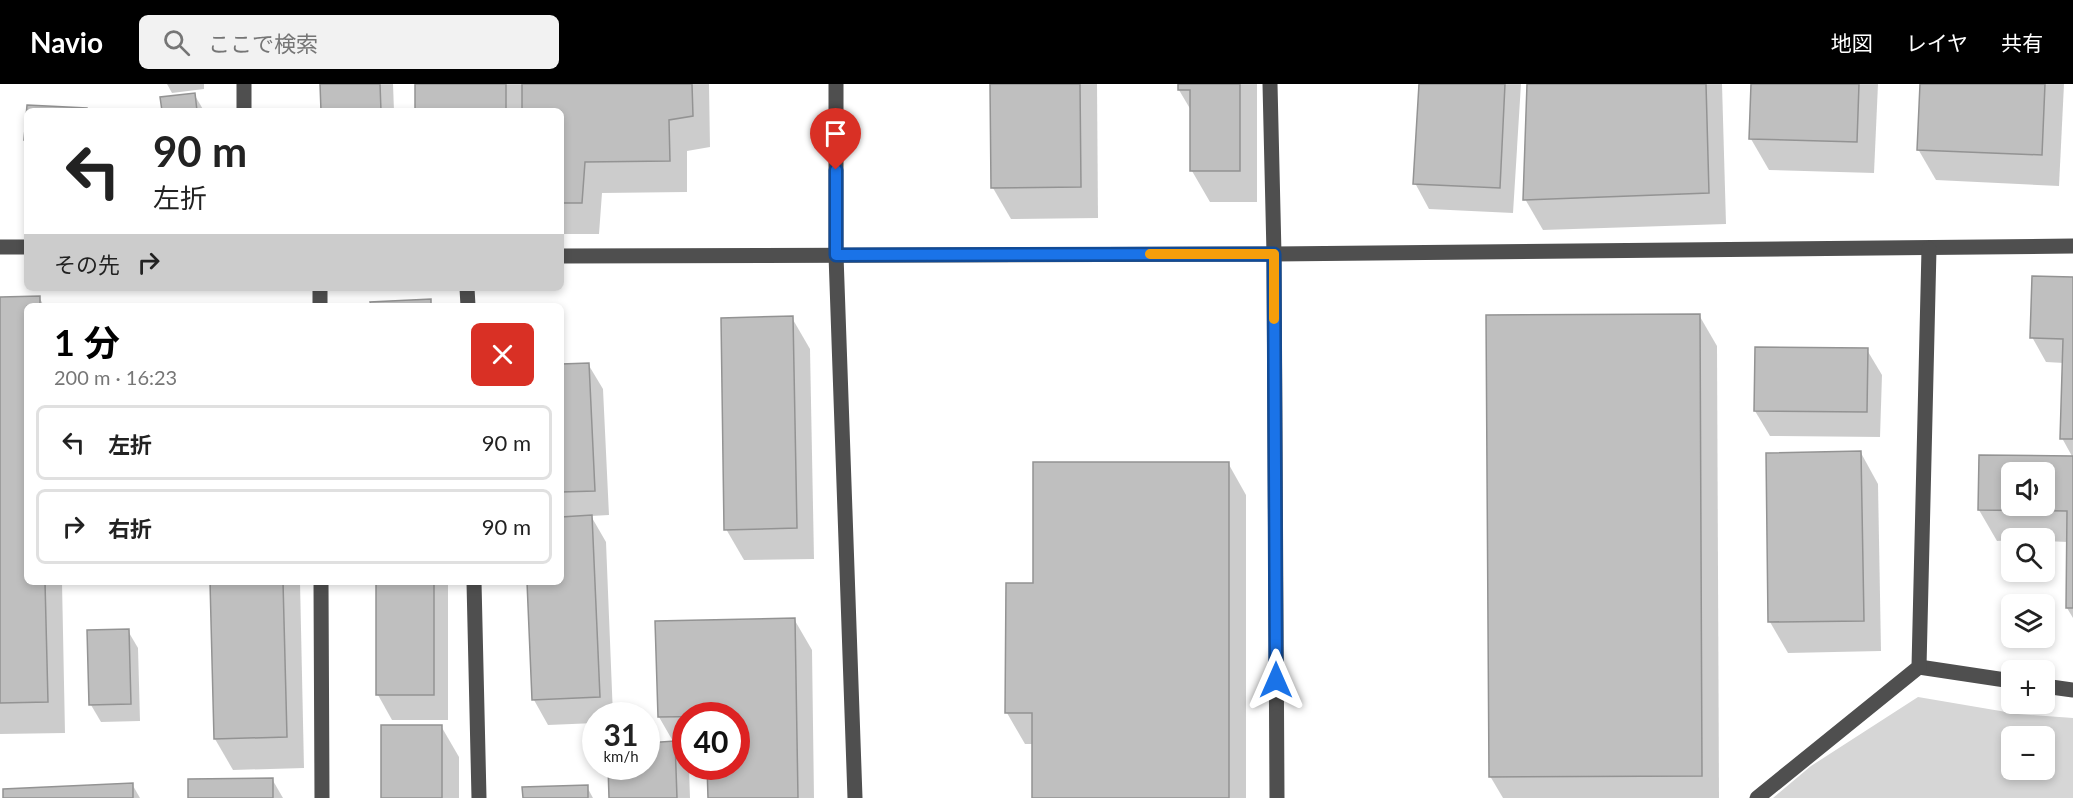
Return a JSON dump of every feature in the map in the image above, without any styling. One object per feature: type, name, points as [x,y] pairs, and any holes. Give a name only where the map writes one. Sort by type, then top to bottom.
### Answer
[{"type":"street","points":[[244,84],[244,108]]},
{"type":"street","points":[[836,84],[836,255],[855,798]]},
{"type":"street","points":[[1270,84],[1274,254],[1277,798]]},
{"type":"street","points":[[564,256],[1274,254],[2073,246]]},
{"type":"street","points":[[0,248],[24,247]]},
{"type":"street","points":[[1919,667],[1929,249]]},
{"type":"street","points":[[321,585],[322,798]]},
{"type":"street","points":[[474,585],[479,798]]},
{"type":"street","points":[[1757,798],[1919,667],[2001,679]]},
{"type":"street","points":[[2055,688],[2073,690]]},
{"type":"shaded area","points":[[1918,697],[2001,711],[2001,714],[2073,718],[2073,798],[1773,798],[1811,766]]},
{"type":"building","points":[[320,84],[380,84],[381,108],[321,108]]},
{"type":"building","points":[[415,84],[506,84],[506,108],[415,108]]},
{"type":"building","points":[[522,84],[692,84],[693,116],[669,120],[670,161],[585,162],[582,203],[564,203],[564,108],[522,108]]},
{"type":"building","points":[[990,84],[1080,84],[1081,187],[991,188]]},
{"type":"building","points":[[1178,84],[1240,84],[1240,171],[1190,171],[1190,90],[1178,90]]},
{"type":"building","points":[[1419,84],[1505,84],[1500,188],[1413,184]]},
{"type":"building","points":[[1527,84],[1706,84],[1709,193],[1523,200]]},
{"type":"building","points":[[1751,84],[1859,84],[1857,142],[1749,139]]},
{"type":"building","points":[[1920,84],[2045,84],[2042,155],[1917,150]]},
{"type":"building","points":[[195,93],[197,108],[162,108],[160,97]]},
{"type":"building","points":[[27,105],[87,108],[27,108]]},
{"type":"building","points":[[2032,276],[2073,277],[2073,439],[2060,439],[2063,339],[2030,338]]},
{"type":"building","points":[[40,296],[40,303],[24,303],[24,585],[45,585],[48,702],[0,703],[0,297]]},
{"type":"building","points":[[431,299],[431,303],[370,302]]},
{"type":"building","points":[[1700,314],[1702,776],[1489,777],[1486,315]]},
{"type":"building","points":[[793,316],[797,528],[724,530],[721,318]]},
{"type":"building","points":[[1755,347],[1868,348],[1867,412],[1754,411]]},
{"type":"building","points":[[589,363],[595,491],[564,492],[564,364]]},
{"type":"building","points":[[1861,451],[1864,621],[1768,622],[1766,453]]},
{"type":"building","points":[[1979,455],[2073,456],[2073,608],[2066,608],[2067,511],[2055,511],[2055,462],[2001,462],[2001,510],[1978,510]]},
{"type":"building","points":[[1033,462],[1229,462],[1229,798],[1032,798],[1032,713],[1005,713],[1006,583],[1033,583]]},
{"type":"building","points":[[592,515],[600,697],[532,700],[527,585],[564,585],[564,517]]},
{"type":"building","points":[[210,585],[283,585],[287,737],[214,739]]},
{"type":"building","points":[[376,585],[434,585],[434,695],[376,695]]},
{"type":"building","points":[[795,618],[798,798],[708,798],[707,780],[750,780],[750,702],[672,702],[672,717],[660,717],[655,621]]},
{"type":"building","points":[[129,629],[131,704],[89,705],[87,630]]},
{"type":"building","points":[[381,725],[442,725],[442,798],[381,798]]},
{"type":"building","points":[[672,741],[672,780],[676,780],[677,798],[609,798],[608,780],[660,780],[660,742]]},
{"type":"building","points":[[273,778],[273,798],[188,798],[188,779]]},
{"type":"building","points":[[133,783],[133,798],[3,798],[3,789]]},
{"type":"building","points":[[588,785],[588,798],[523,798],[522,787]]},
{"type":"slow traffic","points":[[1150,254],[1274,254],[1274,319]]},
{"type":"route","points":[[836,170],[836,255],[1274,254],[1276,680]]}]
